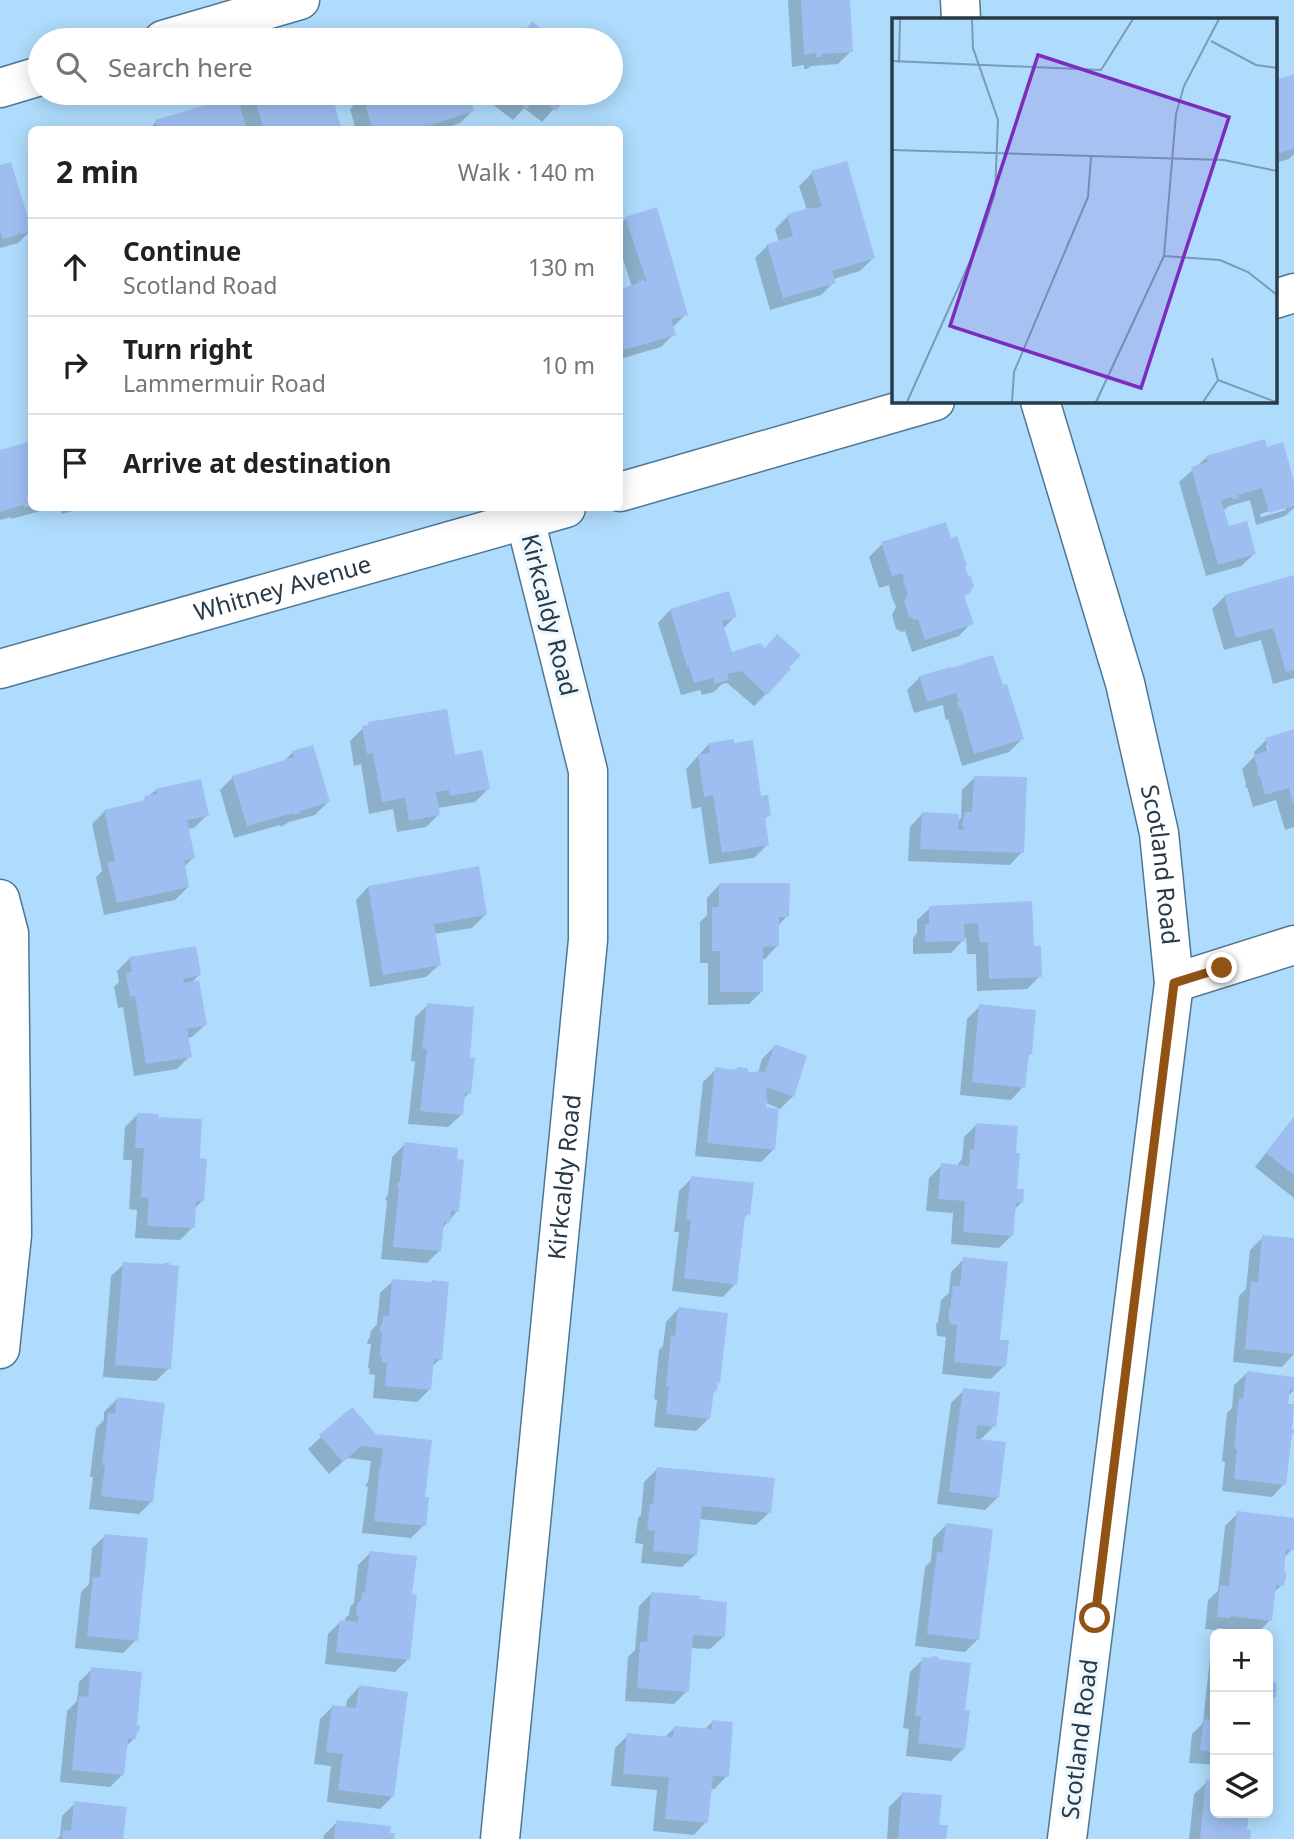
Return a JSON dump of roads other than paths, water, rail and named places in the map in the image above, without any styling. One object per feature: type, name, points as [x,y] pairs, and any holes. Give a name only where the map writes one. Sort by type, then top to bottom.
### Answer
[{"type":"street","points":[[204,28],[300,0]]},
{"type":"street","points":[[960,0],[961,18]]},
{"type":"street","points":[[0,88],[28,80]]},
{"type":"street","points":[[1276,299],[1294,293]]},
{"type":"street","points":[[623,491],[932,402]]},
{"type":"street","name":"Scotland Road","points":[[1040,402],[1128,697],[1159,833],[1174,983],[1067,1839]]},
{"type":"street","name":"Whitney Avenue","points":[[0,669],[555,511]]},
{"type":"street","name":"Kirkcaldy Road","points":[[500,1839],[589,940],[588,771],[525,519]]},
{"type":"street","points":[[0,899],[9,933],[12,1235],[0,1349]]},
{"type":"street","points":[[1174,983],[1294,945]]}]
